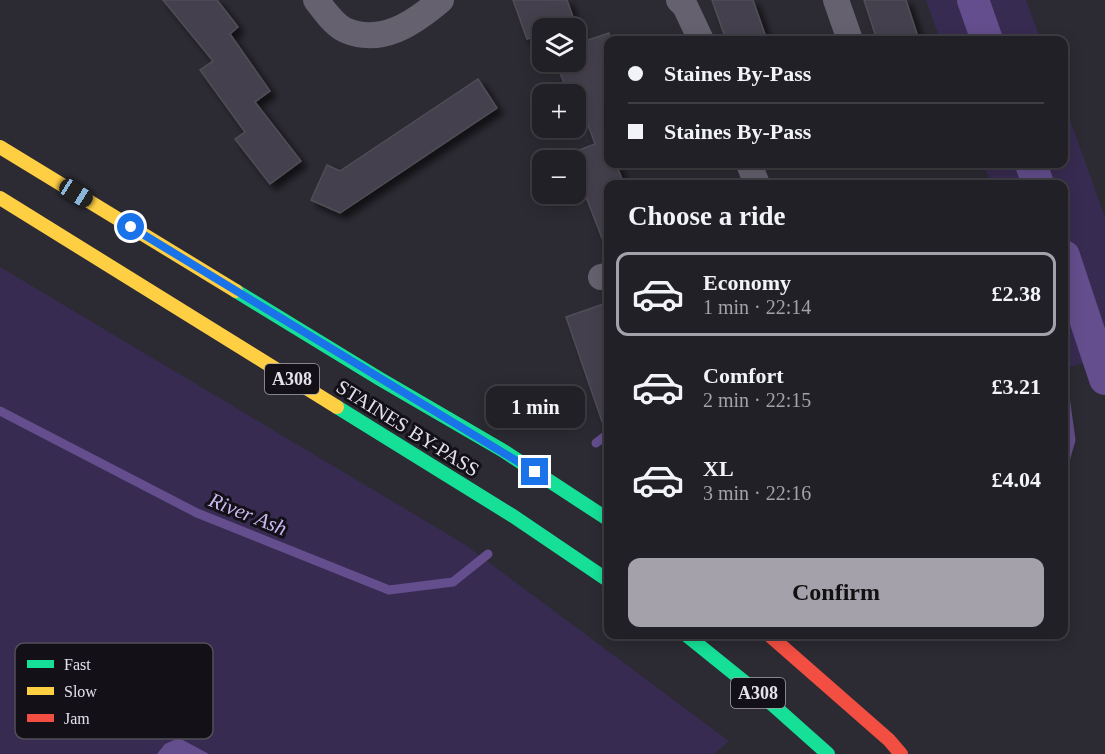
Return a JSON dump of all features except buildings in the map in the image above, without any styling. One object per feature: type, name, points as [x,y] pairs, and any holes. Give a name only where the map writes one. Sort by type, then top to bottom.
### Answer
[{"type":"highway","name":"STAINES BY-PASS","points":[[0,147],[502,450],[604,517]]},
{"type":"highway","name":"STAINES BY-PASS","points":[[0,198],[513,516],[604,578]]},
{"type":"highway","name":"A308","points":[[691,639],[828,754]]},
{"type":"highway","name":"A308","points":[[774,639],[889,740],[901,754]]},
{"type":"street","points":[[316,0],[343,29],[363,34],[390,33],[422,16],[441,0]]},
{"type":"street","points":[[679,0],[685,6],[699,36]]},
{"type":"street","points":[[836,0],[849,36]]},
{"type":"shaded area","points":[[926,0],[1026,0],[1040,36],[939,36]]},
{"type":"shaded area","points":[[1068,114],[1105,217],[1105,356],[1068,368],[1068,180],[990,180],[985,168],[1068,168]]},
{"type":"shaded area","points":[[0,267],[464,544],[729,741],[714,754],[0,754]]},
{"type":"shaded area","points":[[181,739],[209,754],[157,754],[165,744]]},
{"type":"waterway","points":[[973,0],[986,36]]},
{"type":"waterway","points":[[1032,168],[1037,180]]},
{"type":"waterway","points":[[1068,268],[1105,379]]},
{"type":"waterway","name":"River Ash","points":[[0,411],[197,513],[389,590],[453,582],[488,554]]},
{"type":"waterway","points":[[1068,418],[1071,440],[1068,450]]},
{"type":"waterway","name":"River Ash","points":[[596,443],[604,437]]},
{"type":"traffic: fast","points":[[236,291],[502,450],[604,517]]},
{"type":"traffic: fast","points":[[337,407],[513,516],[604,578]]},
{"type":"traffic: fast","points":[[691,639],[773,705],[828,754]]},
{"type":"traffic: slow","points":[[0,147],[236,291]]},
{"type":"traffic: slow","points":[[0,198],[337,407]]},
{"type":"traffic: jam","points":[[774,639],[889,740],[901,754]]},
{"type":"route","points":[[131,227],[535,472]]}]
